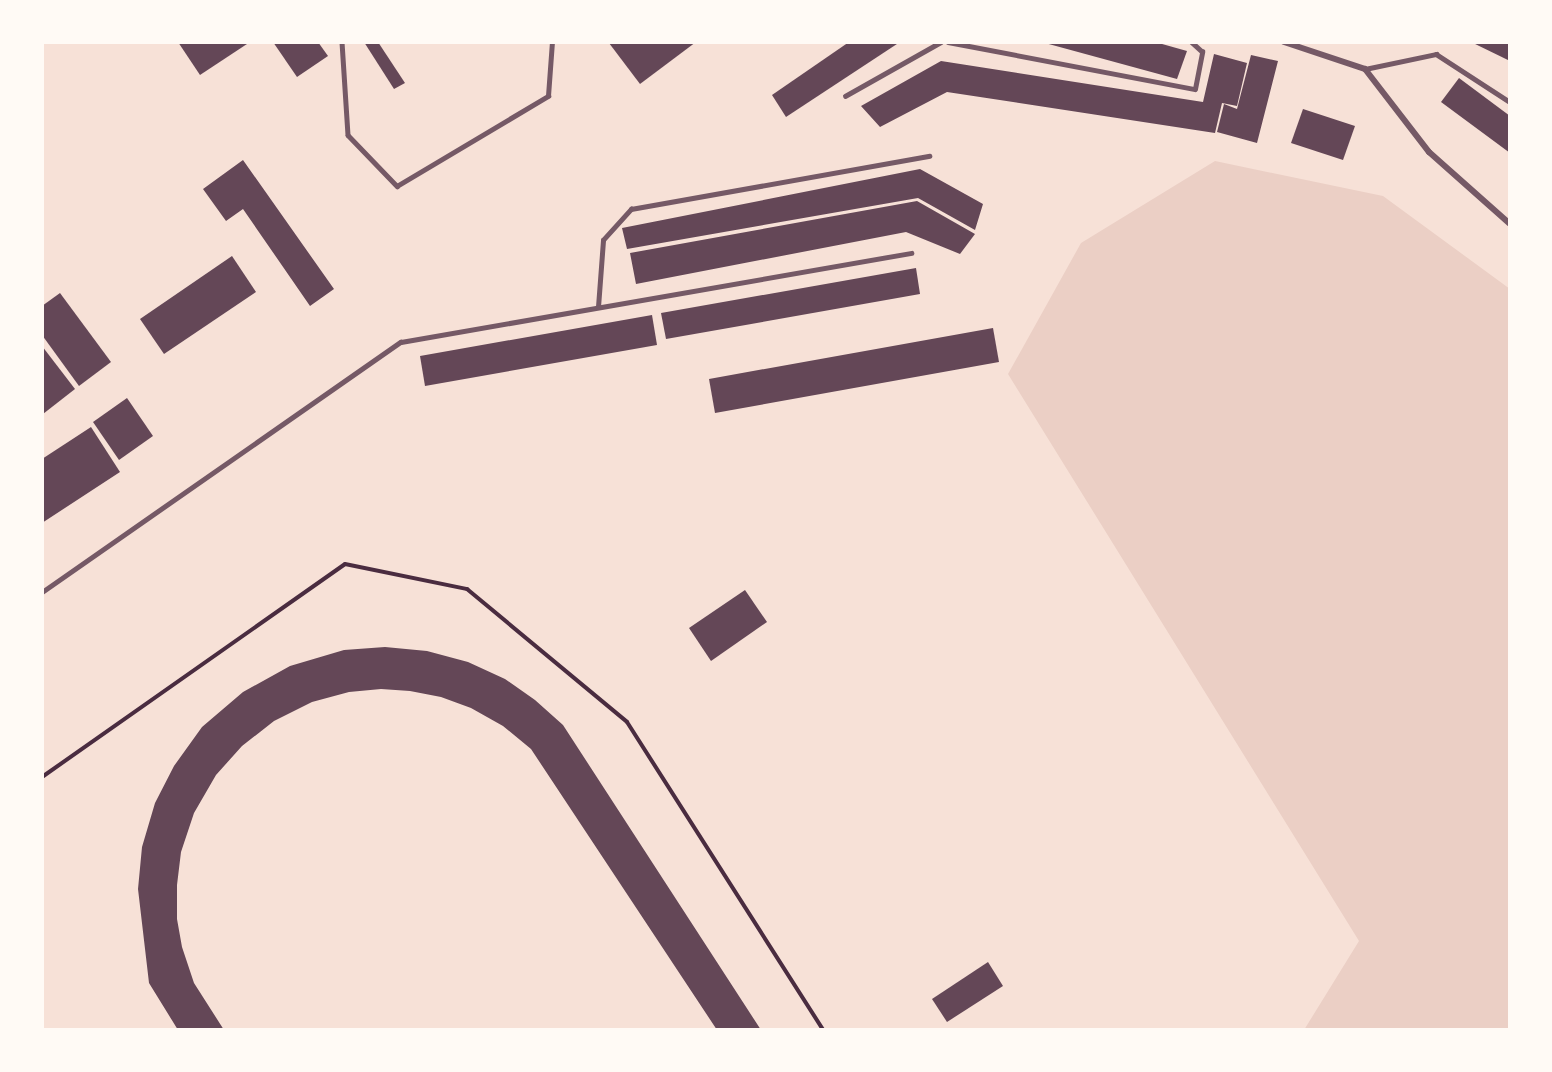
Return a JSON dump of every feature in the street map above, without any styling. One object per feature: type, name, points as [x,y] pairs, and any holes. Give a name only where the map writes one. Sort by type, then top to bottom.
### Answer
[{"type":"street","points":[[1284,42],[1365,69],[1429,152],[1510,224]]},
{"type":"lane","points":[[342,42],[348,135],[397,186],[548,96],[552,42]]},
{"type":"lane","points":[[844,96],[941,42]]},
{"type":"lane","points":[[948,42],[1195,89],[1202,52],[1191,42]]},
{"type":"lane","points":[[1365,69],[1436,54],[1510,102]]},
{"type":"lane","points":[[598,307],[603,240],[631,209],[929,156]]},
{"type":"lane","points":[[42,592],[401,342],[911,253]]},
{"type":"path","points":[[42,777],[345,564],[467,589],[627,722],[822,1030]]},
{"type":"shaded area","points":[[1215,161],[1383,196],[1510,289],[1510,1030],[1304,1030],[1359,941],[1008,374],[1081,243]]},
{"type":"building","points":[[178,42],[250,42],[200,75]]},
{"type":"building","points":[[273,42],[318,42],[328,56],[297,77]]},
{"type":"building","points":[[364,42],[378,42],[405,83],[394,89]]},
{"type":"building","points":[[610,42],[696,42],[640,84]]},
{"type":"building","points":[[849,42],[900,42],[786,117],[772,95]]},
{"type":"building","points":[[1155,42],[1187,51],[1177,79],[1045,43]]},
{"type":"building","points":[[1471,42],[1510,42],[1510,61]]},
{"type":"building","points":[[1214,54],[1247,63],[1237,106],[1222,103],[1215,133],[947,92],[880,127],[861,106],[941,61],[1203,102]]},
{"type":"building","points":[[1251,55],[1278,61],[1257,143],[1217,132],[1224,104],[1237,109]]},
{"type":"building","points":[[1459,78],[1510,116],[1510,153],[1441,102]]},
{"type":"building","points":[[1303,109],[1355,126],[1343,160],[1291,143]]},
{"type":"building","points":[[243,160],[334,289],[310,306],[243,209],[226,221],[203,189]]},
{"type":"building","points":[[920,169],[983,204],[975,230],[918,198],[627,249],[622,228]]},
{"type":"building","points":[[917,201],[975,234],[960,254],[906,232],[636,284],[630,253]]},
{"type":"building","points":[[232,256],[256,292],[164,354],[140,319]]},
{"type":"building","points":[[916,268],[920,294],[666,339],[661,313]]},
{"type":"building","points":[[60,293],[111,362],[79,386],[42,335],[42,306]]},
{"type":"building","points":[[652,315],[657,345],[425,386],[420,356]]},
{"type":"building","points":[[993,328],[999,362],[715,413],[709,379]]},
{"type":"building","points":[[42,346],[75,389],[43,414],[42,412]]},
{"type":"building","points":[[127,398],[153,436],[119,460],[93,422]]},
{"type":"building","points":[[91,427],[120,472],[42,523],[42,459]]},
{"type":"building","points":[[745,590],[767,622],[711,661],[689,628]]},
{"type":"building","points":[[385,647],[427,651],[468,662],[505,679],[535,700],[563,725],[761,1030],[717,1030],[531,749],[503,726],[471,708],[441,697],[410,691],[381,689],[349,692],[312,702],[274,721],[242,746],[216,775],[194,813],[181,852],[177,885],[177,919],[182,947],[194,983],[224,1030],[178,1030],[149,983],[138,889],[142,847],[155,803],[174,766],[202,727],[243,692],[290,666],[344,650]]},
{"type":"building","points":[[988,962],[1003,986],[947,1022],[932,999]]}]
